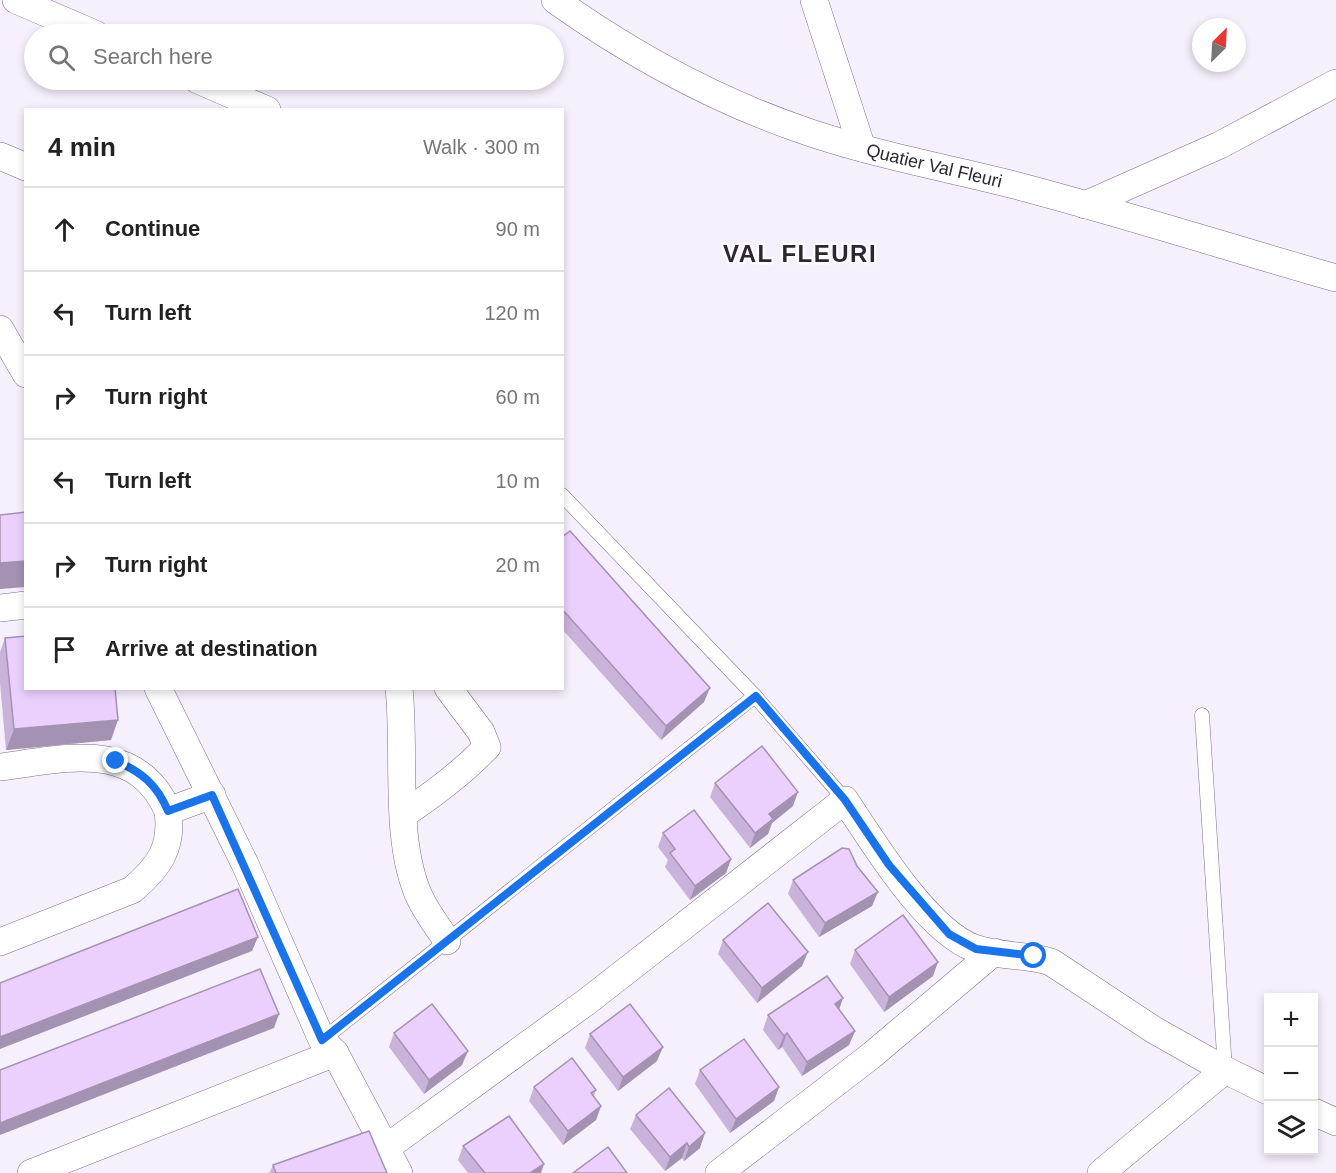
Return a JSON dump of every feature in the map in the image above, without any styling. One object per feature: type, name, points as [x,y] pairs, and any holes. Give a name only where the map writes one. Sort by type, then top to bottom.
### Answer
[{"type":"street","points":[[16,0],[72,24]]},
{"type":"street","name":"Quatier Val Fleuri","points":[[555,0],[614,39],[718,95],[767,117],[862,148],[1085,205],[1336,278]]},
{"type":"street","points":[[814,0],[862,148]]},
{"type":"street","points":[[1085,205],[1220,145],[1336,83]]},
{"type":"street","points":[[221,90],[262,108]]},
{"type":"street","points":[[0,156],[24,166]]},
{"type":"street","points":[[0,329],[24,371]]},
{"type":"street","points":[[0,608],[24,605]]},
{"type":"street","points":[[159,690],[212,795],[328,1046],[399,1173]]},
{"type":"street","points":[[399,690],[402,717],[404,840],[420,898],[447,940]]},
{"type":"street","points":[[404,814],[429,798],[470,765],[487,747],[481,732],[450,690]]},
{"type":"street","points":[[0,767],[78,758],[116,761],[131,768],[154,785],[168,811],[170,826],[166,854],[147,877],[132,890],[0,942]]},
{"type":"street","points":[[168,811],[212,795]]},
{"type":"street","points":[[386,1148],[598,993],[845,800],[889,865],[936,922],[962,943],[994,952],[1034,956],[1051,962],[1129,1015],[1225,1070],[1264,1089]]},
{"type":"street","points":[[720,1173],[872,1055],[994,952]]},
{"type":"street","points":[[31,1173],[328,1046]]},
{"type":"street","points":[[1101,1173],[1225,1070]]},
{"type":"street","points":[[1318,1114],[1336,1122]]},
{"type":"lane","points":[[564,497],[756,696],[845,800]]},
{"type":"lane","points":[[328,1046],[447,940],[756,696]]},
{"type":"lane","points":[[1202,715],[1225,1070]]},
{"type":"building","points":[[24,512],[24,561],[0,563],[0,515]]},
{"type":"building","points":[[570,531],[710,688],[666,726],[564,611],[564,536]]},
{"type":"building","points":[[24,636],[24,690],[115,690],[118,720],[14,729],[5,638]]},
{"type":"building","points":[[762,746],[798,792],[769,814],[773,819],[755,833],[715,783]]},
{"type":"building","points":[[694,810],[731,859],[695,886],[670,853],[675,849],[663,833]]},
{"type":"building","points":[[842,848],[849,849],[857,866],[878,892],[825,923],[793,880]]},
{"type":"building","points":[[238,889],[258,937],[0,1037],[0,983]]},
{"type":"building","points":[[768,903],[808,952],[762,988],[723,940]]},
{"type":"building","points":[[903,915],[938,962],[889,997],[855,950]]},
{"type":"building","points":[[260,969],[279,1014],[0,1123],[0,1070]]},
{"type":"building","points":[[827,976],[843,998],[835,1004],[855,1031],[807,1062],[787,1033],[784,1036],[768,1015]]},
{"type":"building","points":[[432,1004],[468,1051],[429,1080],[394,1033]]},
{"type":"building","points":[[630,1004],[663,1047],[623,1077],[590,1034]]},
{"type":"building","points":[[744,1039],[779,1087],[736,1119],[700,1070]]},
{"type":"building","points":[[572,1058],[596,1090],[591,1093],[601,1106],[568,1131],[534,1087]]},
{"type":"building","points":[[669,1088],[705,1133],[689,1147],[687,1143],[670,1157],[636,1115]]},
{"type":"building","points":[[509,1116],[544,1164],[530,1173],[485,1173],[463,1146]]},
{"type":"building","points":[[369,1131],[387,1173],[276,1173],[273,1165]]},
{"type":"building","points":[[608,1147],[627,1173],[573,1173]]},
{"type":"district","name":"VAL FLEURI","points":[[800,254]]},
{"type":"route","points":[[116,761],[131,768],[154,785],[168,811],[212,795],[245,864],[322,1040],[756,696],[845,800],[889,865],[936,922],[962,943],[976,949],[1034,956]]}]
